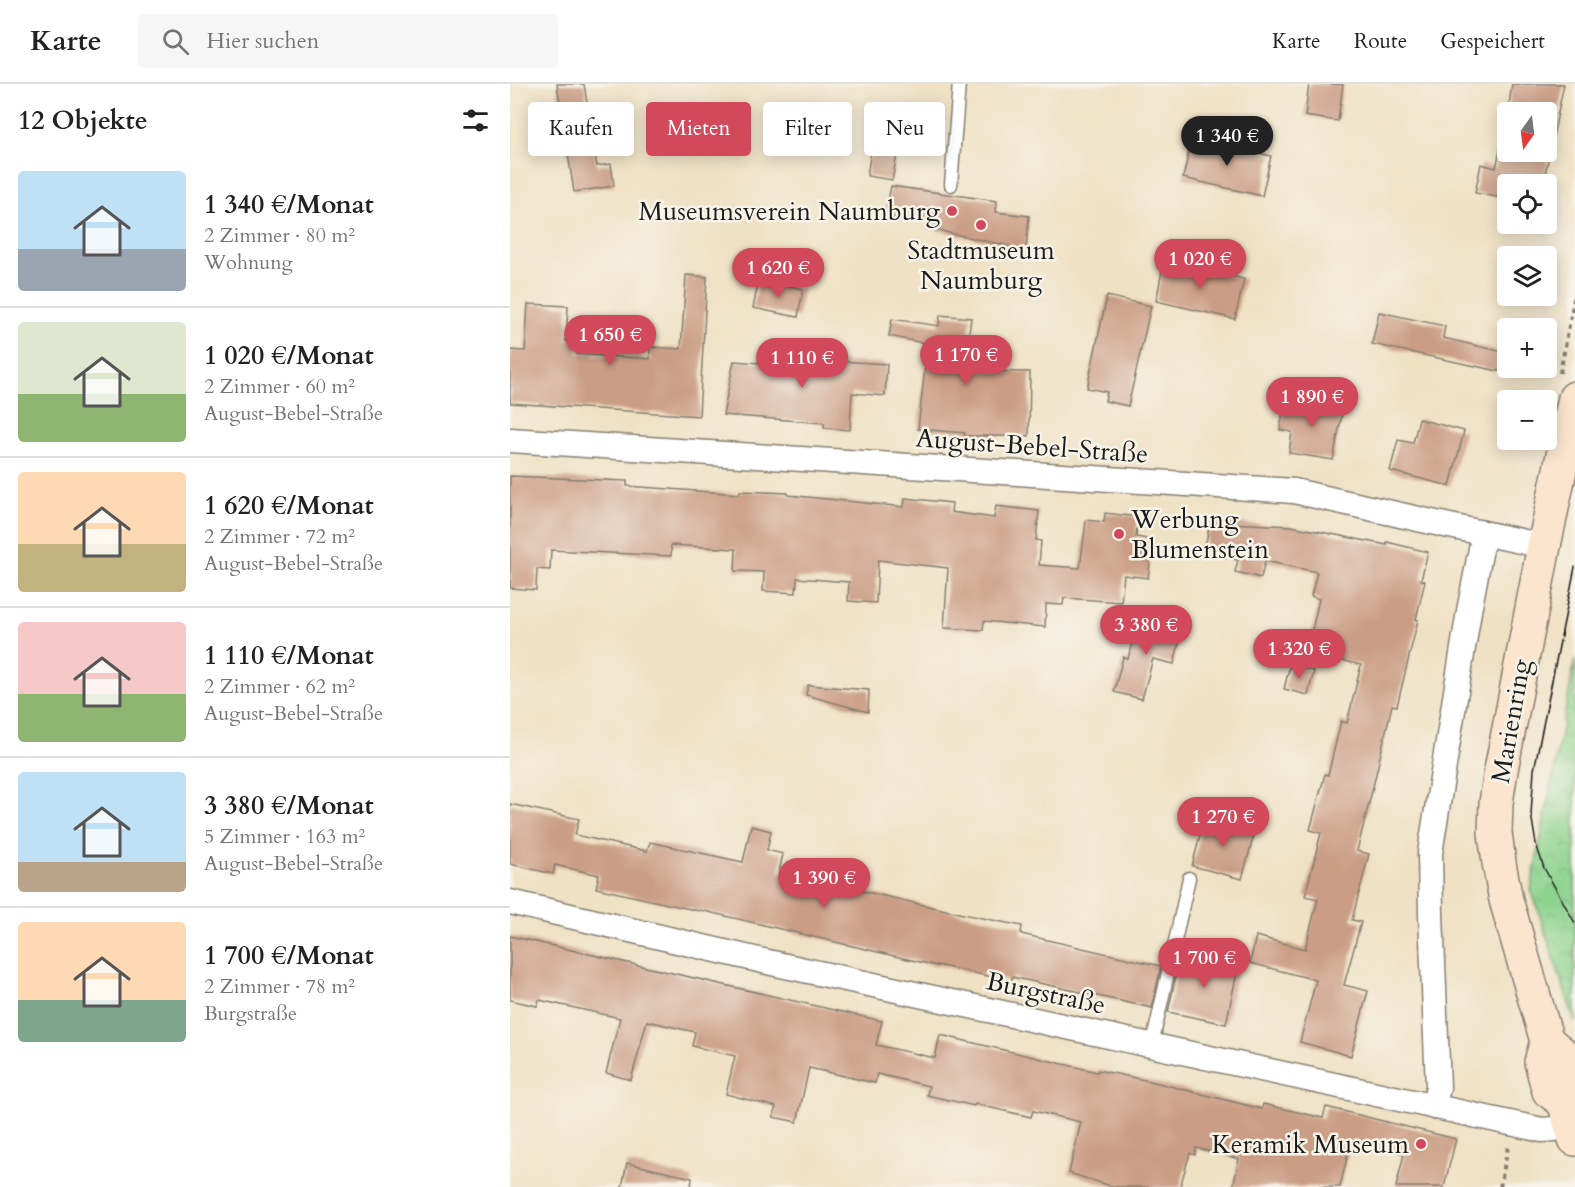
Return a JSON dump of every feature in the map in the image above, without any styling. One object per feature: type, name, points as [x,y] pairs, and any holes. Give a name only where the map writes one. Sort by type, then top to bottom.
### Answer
[{"type":"main road","name":"Marienring","points":[[1570,1122],[1549,1091],[1541,1062],[1547,1041],[1506,900],[1498,863],[1495,833],[1496,803],[1501,770],[1575,398]]},
{"type":"street","name":"August-Bebel-Straße","points":[[510,440],[1294,491],[1544,546]]},
{"type":"street","points":[[1434,1107],[1438,1087],[1430,853],[1469,610],[1484,533]]},
{"type":"street","name":"Burgstraße","points":[[510,902],[784,965],[1542,1130],[1554,1129],[1570,1122]]},
{"type":"lane","points":[[951,185],[959,84]]},
{"type":"lane","points":[[1152,1045],[1189,878]]},
{"type":"path","points":[[1500,1187],[1512,1123]]},
{"type":"green space","points":[[1575,660],[1575,1022],[1531,889]]},
{"type":"building","points":[[557,84],[584,84],[587,102],[560,102]]},
{"type":"building","points":[[1309,84],[1343,84],[1338,121],[1305,116]]},
{"type":"building","points":[[1512,84],[1564,84],[1557,117],[1557,102],[1509,102]]},
{"type":"building","points":[[1192,137],[1271,156],[1262,196],[1183,178]]},
{"type":"building","points":[[568,156],[595,156],[597,166],[611,164],[614,186],[574,192]]},
{"type":"building","points":[[870,156],[897,156],[892,180],[867,176]]},
{"type":"building","points":[[1497,162],[1548,162],[1545,174],[1497,174],[1497,197],[1475,193],[1481,164],[1496,168]]},
{"type":"building","points":[[891,186],[997,201],[996,212],[1029,216],[1026,250],[927,228],[927,223],[885,217]]},
{"type":"building","points":[[1164,261],[1244,279],[1235,319],[1156,301]]},
{"type":"building","points":[[686,275],[707,277],[699,416],[510,403],[510,350],[525,351],[528,304],[568,306],[566,341],[578,341],[577,354],[650,359],[650,347],[681,349]]},
{"type":"building","points":[[759,280],[803,289],[798,317],[753,308]]},
{"type":"building","points":[[1107,296],[1151,306],[1128,406],[1105,401],[1107,392],[1087,388]]},
{"type":"building","points":[[1379,312],[1445,326],[1443,338],[1497,350],[1497,371],[1372,344]]},
{"type":"building","points":[[940,315],[971,318],[964,371],[1030,372],[1029,436],[964,436],[965,433],[918,429],[925,367],[941,368],[943,347],[889,336],[892,319],[939,326]]},
{"type":"building","points":[[760,356],[887,364],[885,396],[852,393],[850,430],[824,428],[824,423],[723,415],[734,361],[759,363]]},
{"type":"building","points":[[1285,399],[1343,409],[1333,460],[1289,453],[1292,432],[1280,430]]},
{"type":"building","points":[[1419,419],[1464,431],[1450,486],[1390,471],[1398,440],[1413,443]]},
{"type":"building","points":[[510,476],[627,481],[627,486],[739,494],[740,491],[788,493],[788,495],[904,507],[905,498],[952,503],[951,512],[994,518],[996,506],[1039,511],[1036,540],[1041,541],[1039,565],[1080,568],[1086,520],[1104,522],[1105,513],[1138,517],[1136,537],[1153,540],[1148,578],[1124,575],[1121,602],[1064,598],[1063,605],[1046,604],[1045,627],[984,621],[983,630],[944,628],[948,568],[878,560],[876,603],[848,601],[849,582],[797,578],[796,593],[763,591],[764,572],[735,571],[736,549],[671,545],[671,556],[551,550],[550,570],[537,569],[536,590],[510,588]]},
{"type":"building","points":[[1210,522],[1291,526],[1387,545],[1387,542],[1428,552],[1421,580],[1425,581],[1416,619],[1418,620],[1397,706],[1392,705],[1357,851],[1369,854],[1352,920],[1361,922],[1344,985],[1368,991],[1351,1056],[1300,1042],[1316,980],[1250,963],[1256,936],[1305,949],[1318,899],[1305,896],[1321,833],[1310,830],[1325,774],[1328,775],[1341,721],[1347,723],[1361,665],[1307,652],[1319,599],[1311,596],[1317,572],[1265,561],[1261,578],[1235,572],[1238,560],[1204,552]]},
{"type":"building","points":[[1138,619],[1182,630],[1174,664],[1153,659],[1142,699],[1114,692],[1123,657],[1128,659]]},
{"type":"building","points":[[1290,665],[1314,671],[1308,695],[1284,689]]},
{"type":"building","points":[[808,685],[869,690],[868,712],[806,695]]},
{"type":"building","points":[[510,804],[579,819],[575,835],[647,851],[650,842],[743,862],[751,826],[771,831],[767,850],[783,854],[779,872],[1022,926],[1021,934],[1161,966],[1152,1008],[1012,977],[1011,981],[937,966],[596,888],[599,875],[555,865],[553,874],[510,864]]},
{"type":"building","points":[[1205,817],[1255,831],[1242,879],[1192,866]]},
{"type":"building","points":[[510,936],[882,1021],[876,1045],[935,1058],[940,1035],[1097,1072],[1098,1070],[1154,1082],[1262,1109],[1263,1104],[1323,1118],[1326,1107],[1456,1139],[1444,1187],[1396,1187],[1404,1154],[1351,1140],[1340,1187],[1233,1187],[1239,1159],[1196,1148],[1195,1155],[1190,1153],[1180,1187],[1114,1187],[1069,1173],[1081,1122],[1033,1111],[1031,1117],[927,1095],[929,1086],[877,1074],[875,1083],[809,1068],[797,1122],[773,1117],[776,1107],[726,1094],[735,1056],[692,1046],[695,1032],[647,1021],[631,1080],[606,1073],[620,1018],[539,1000],[537,1006],[510,1000]]},
{"type":"building","points":[[1194,954],[1239,963],[1226,1024],[1168,1012],[1179,962],[1192,964]]},
{"type":"building","points":[[627,1163],[692,1178],[691,1187],[622,1187]]},
{"type":"tram line","points":[[1575,567],[1534,770],[1531,814],[1536,844],[1544,868],[1575,923]]},
{"type":"place","name":"Museumsverein Naumburg","points":[[952,211]]},
{"type":"place","name":"Stadtmuseum Naumburg","points":[[981,225]]},
{"type":"place","name":"Werbung Blumenstein","points":[[1119,534]]},
{"type":"place","name":"Keramik Museum","points":[[1421,1144]]}]
